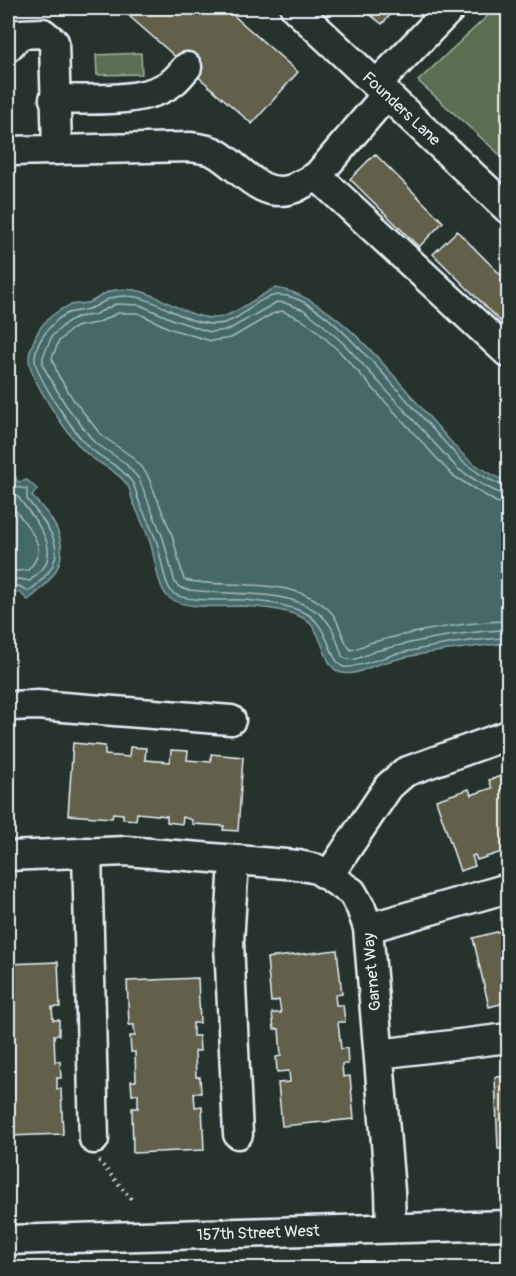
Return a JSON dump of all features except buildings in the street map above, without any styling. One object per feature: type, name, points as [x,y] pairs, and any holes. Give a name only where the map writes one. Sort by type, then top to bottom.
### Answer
[{"type":"street","name":"Founders Lane","points":[[295,8],[508,209]]},
{"type":"street","points":[[8,151],[191,147],[212,151],[236,167],[253,183],[268,190],[290,190],[317,176],[382,89],[451,8]]},
{"type":"street","points":[[8,47],[20,33],[43,33],[54,42],[57,149]]},
{"type":"street","points":[[54,99],[132,97],[158,90],[174,82],[187,67]]},
{"type":"street","points":[[317,176],[508,353]]},
{"type":"street","points":[[8,706],[37,705],[231,720]]},
{"type":"street","points":[[329,875],[389,786],[405,772],[508,735]]},
{"type":"street","name":"Garnet Way","points":[[8,856],[126,851],[298,865],[317,869],[352,892],[362,908],[368,928],[391,1228]]},
{"type":"street","points":[[87,852],[94,1139]]},
{"type":"street","points":[[234,861],[229,943],[238,1134]]},
{"type":"street","points":[[368,928],[508,888]]},
{"type":"street","points":[[379,1054],[508,1038]]},
{"type":"street","name":"157th Street West","points":[[8,1240],[508,1225]]},
{"type":"path","points":[[94,1139],[86,1145],[133,1201]]},
{"type":"green space","points":[[496,8],[508,8],[508,162],[418,81]]},
{"type":"green space","points":[[141,53],[142,74],[97,75],[96,55]]},
{"type":"water","points":[[275,288],[298,294],[343,323],[364,343],[469,460],[508,483],[508,643],[425,654],[391,661],[353,673],[344,673],[333,668],[315,630],[303,618],[289,612],[265,608],[192,605],[167,596],[159,578],[150,542],[129,488],[114,472],[90,457],[60,421],[42,393],[31,368],[29,358],[31,347],[41,327],[56,312],[71,305],[90,302],[111,291],[125,289],[150,294],[198,316],[218,318]]},
{"type":"water","points":[[8,462],[18,482],[27,480],[37,489],[32,496],[53,522],[59,534],[61,546],[61,556],[53,575],[28,600],[19,592],[8,595]]}]
